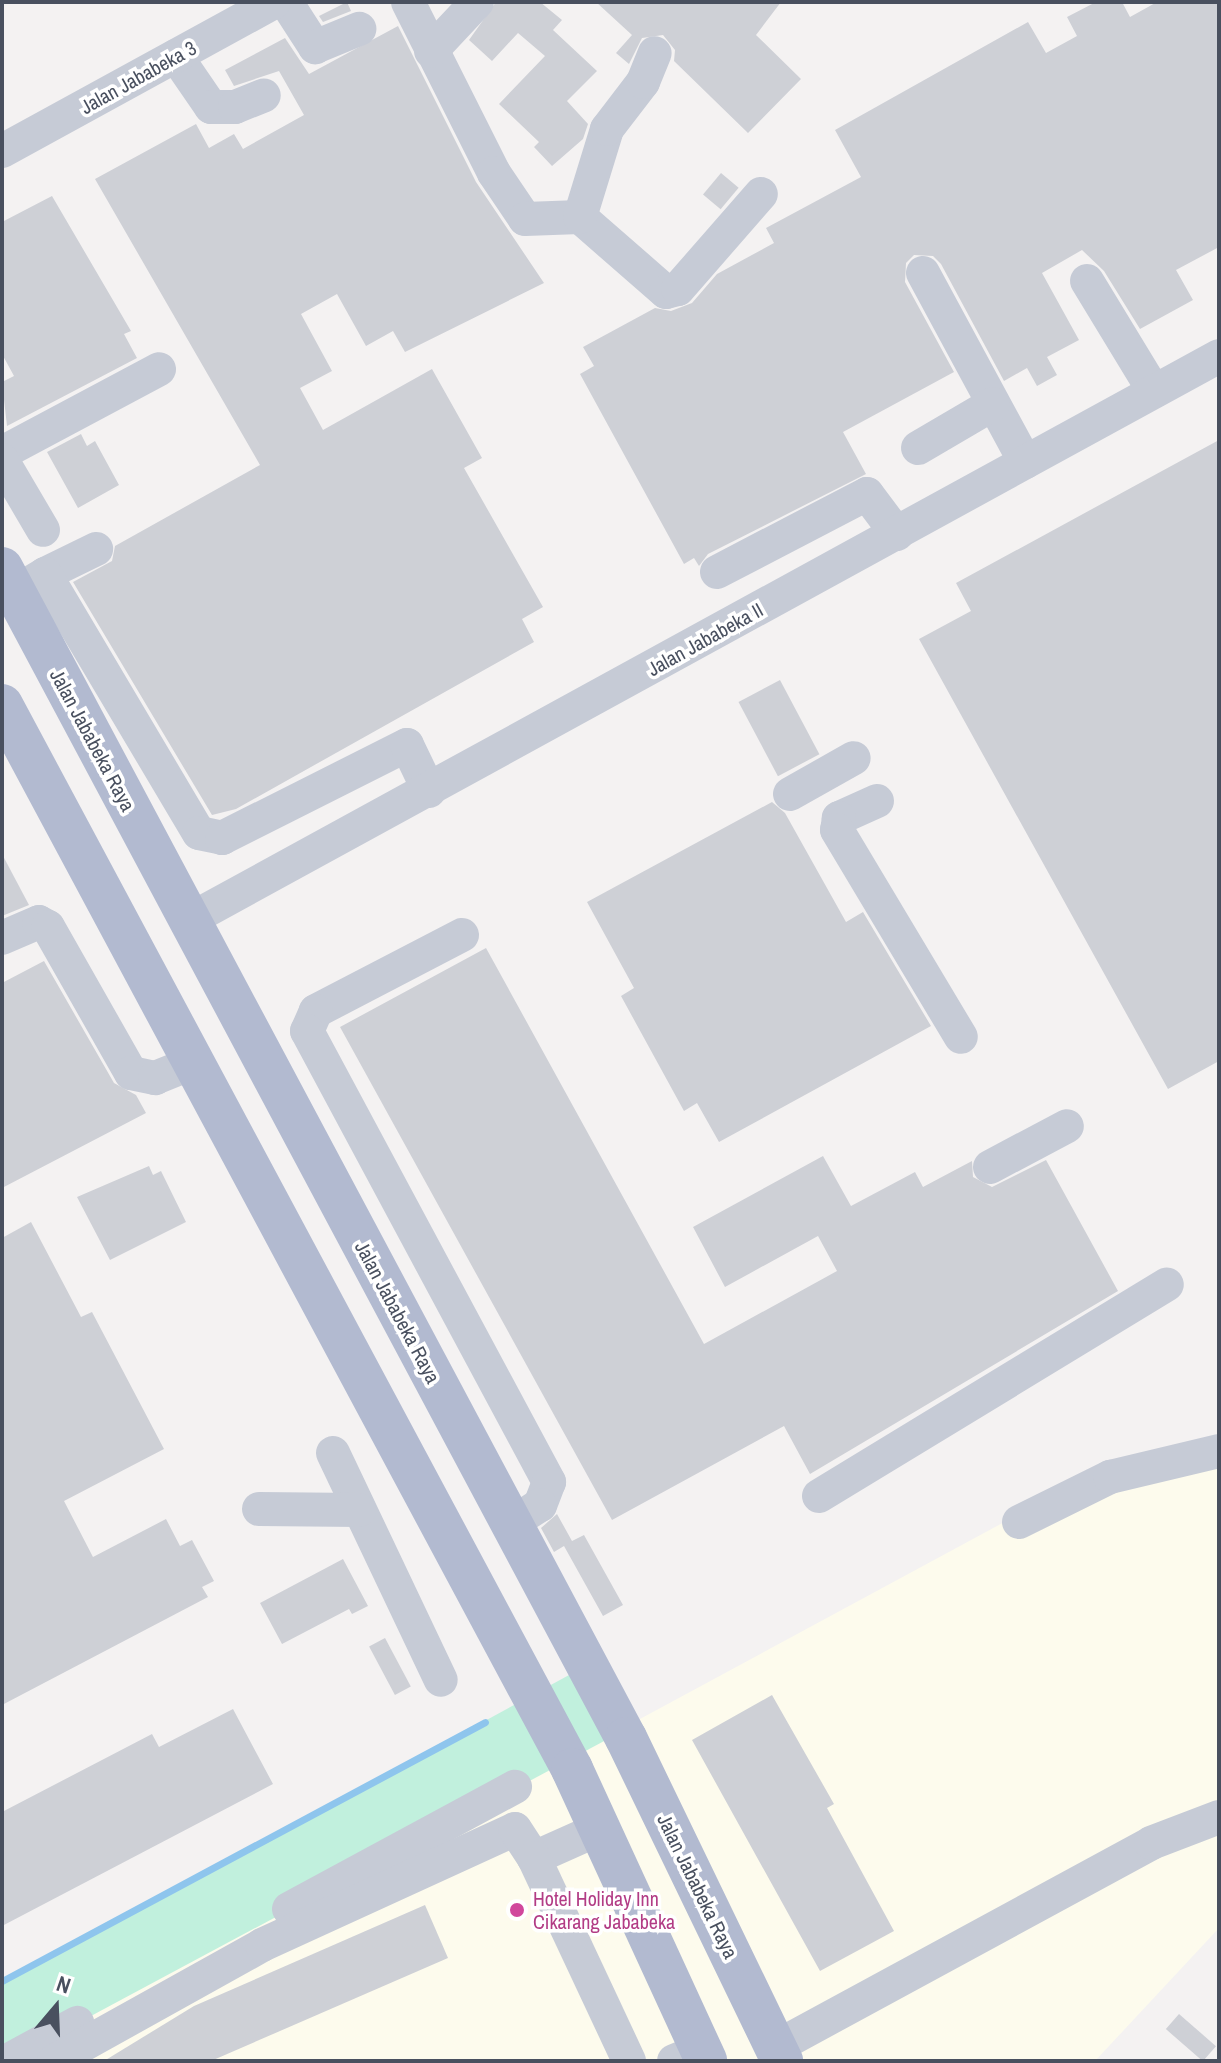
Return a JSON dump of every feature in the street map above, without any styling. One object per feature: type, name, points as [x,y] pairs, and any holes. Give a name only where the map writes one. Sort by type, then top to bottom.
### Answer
[{"type":"main road","name":"Jalan Jababeka Raya","points":[[20,578],[189,920],[626,1738],[779,2054]]},
{"type":"main road","points":[[2,705],[133,955],[569,1764],[601,1828],[693,2057]]},
{"type":"main road","points":[[133,955],[189,920]]},
{"type":"street","name":"Jalan Jababeka 3","points":[[2,151],[274,2]]},
{"type":"street","points":[[286,2],[315,47],[359,29]]},
{"type":"street","points":[[408,2],[494,173],[525,219],[580,217],[666,292],[678,289],[761,194]]},
{"type":"street","points":[[431,51],[477,2]]},
{"type":"street","points":[[580,217],[607,129],[643,82],[655,53]]},
{"type":"street","points":[[176,56],[211,107],[235,107],[264,95]]},
{"type":"street","points":[[923,273],[1025,462]]},
{"type":"street","points":[[1087,281],[1154,391]]},
{"type":"street","name":"Jalan Jababeka II","points":[[189,920],[1219,356]]},
{"type":"street","points":[[2,453],[159,369]]},
{"type":"street","points":[[918,448],[993,404]]},
{"type":"street","points":[[2,460],[43,530]]},
{"type":"street","points":[[717,572],[867,494],[897,534]]},
{"type":"street","points":[[96,549],[20,578],[199,833],[222,838],[407,745],[429,791]]},
{"type":"street","points":[[790,794],[854,758]]},
{"type":"street","points":[[877,801],[839,818],[837,830],[961,1037]]},
{"type":"street","points":[[2,938],[39,922],[48,927],[131,1073],[155,1078],[192,1063]]},
{"type":"street","points":[[462,935],[316,1011],[307,1031],[549,1482],[540,1505],[511,1524]]},
{"type":"street","points":[[990,1167],[1067,1126]]},
{"type":"street","points":[[819,1496],[1167,1284]]},
{"type":"street","points":[[1019,1522],[1110,1477],[1219,1451]]},
{"type":"street","points":[[333,1453],[441,1680]]},
{"type":"street","points":[[259,1509],[359,1510]]},
{"type":"street","points":[[7,2061],[515,1787]]},
{"type":"street","points":[[779,2054],[1151,1843],[1219,1817]]},
{"type":"street","points":[[534,1858],[601,1828]]},
{"type":"street","points":[[54,2061],[262,1945],[506,1830],[522,1833],[629,2061]]},
{"type":"shaded area","points":[[1219,1454],[1219,1928],[1095,2061],[7,2061],[1071,1486]]},
{"type":"green space","points":[[593,1662],[634,1725],[7,2061],[2,2057],[2,1984]]},
{"type":"building","points":[[347,2],[351,11],[323,22],[319,16]]},
{"type":"building","points":[[496,2],[540,2],[562,20],[553,30],[597,71],[567,101],[588,124],[583,139],[552,166],[534,147],[539,142],[499,104],[545,56],[518,33],[492,61],[469,40]]},
{"type":"building","points":[[596,2],[781,2],[756,35],[801,79],[748,133],[674,61],[675,50],[663,35],[642,38],[629,64],[616,53],[632,35]]},
{"type":"building","points":[[1096,2],[1122,2],[1130,17],[1157,2],[1219,2],[1219,247],[1176,270],[1193,300],[1140,329],[1104,271],[1082,250],[1042,273],[1079,340],[1047,357],[1057,375],[1037,386],[1027,368],[1004,381],[941,264],[933,256],[914,255],[906,263],[905,282],[954,372],[843,432],[866,474],[708,554],[699,566],[694,558],[684,564],[580,374],[594,366],[583,347],[655,308],[671,311],[692,303],[717,274],[774,243],[766,228],[861,177],[835,130],[1028,22],[1046,53],[1077,36],[1067,17]]},
{"type":"building","points":[[398,26],[476,182],[544,283],[405,352],[393,331],[366,346],[337,294],[301,314],[332,371],[300,388],[323,430],[432,369],[482,458],[464,468],[543,607],[522,619],[534,642],[236,809],[212,815],[73,582],[112,561],[115,546],[260,465],[95,179],[196,124],[209,148],[234,134],[243,149],[304,115],[279,71],[234,86],[225,70],[285,38],[309,74]]},
{"type":"building","points":[[721,173],[739,188],[721,209],[703,194]]},
{"type":"building","points":[[52,196],[131,331],[124,334],[137,358],[7,426],[2,382],[14,376],[2,354],[2,222]]},
{"type":"building","points":[[81,434],[87,446],[95,441],[119,485],[78,508],[47,452]]},
{"type":"building","points":[[1219,440],[1219,1061],[1168,1089],[919,639],[971,611],[956,583]]},
{"type":"building","points":[[780,680],[819,754],[778,776],[739,702]]},
{"type":"building","points":[[772,802],[785,813],[846,922],[863,912],[931,1026],[719,1142],[697,1103],[684,1111],[621,996],[634,988],[587,902]]},
{"type":"building","points":[[2,854],[29,905],[2,916]]},
{"type":"building","points":[[486,948],[704,1344],[837,1271],[818,1236],[725,1287],[693,1227],[823,1156],[851,1206],[915,1172],[923,1187],[972,1161],[973,1177],[992,1187],[1046,1160],[1118,1291],[810,1474],[784,1426],[612,1520],[340,1027]]},
{"type":"building","points":[[44,961],[114,1083],[136,1095],[146,1113],[2,1188],[2,983]]},
{"type":"building","points":[[149,1166],[153,1175],[161,1171],[186,1222],[110,1260],[77,1197]]},
{"type":"building","points":[[31,1222],[81,1317],[92,1312],[164,1449],[64,1501],[93,1557],[166,1519],[180,1546],[192,1540],[214,1581],[202,1587],[208,1597],[2,1705],[2,1238]]},
{"type":"building","points":[[557,1514],[572,1541],[584,1535],[623,1605],[603,1616],[564,1546],[554,1552],[541,1528]]},
{"type":"building","points":[[343,1559],[368,1606],[352,1614],[349,1609],[282,1644],[260,1603]]},
{"type":"building","points":[[385,1638],[411,1687],[395,1695],[369,1646]]},
{"type":"building","points":[[772,1695],[834,1804],[827,1808],[894,1931],[820,1971],[692,1740]]},
{"type":"building","points":[[233,1709],[273,1784],[2,1926],[2,1812],[152,1734],[159,1747]]},
{"type":"building","points":[[425,1905],[448,1958],[211,2061],[104,2061],[194,2006]]},
{"type":"building","points":[[1179,2014],[1216,2046],[1203,2061],[1166,2029]]},
{"type":"waterway","points":[[2,1981],[485,1722]]},
{"type":"place","name":"Hotel Holiday Inn Cikarang Jababeka","points":[[517,1910]]}]
